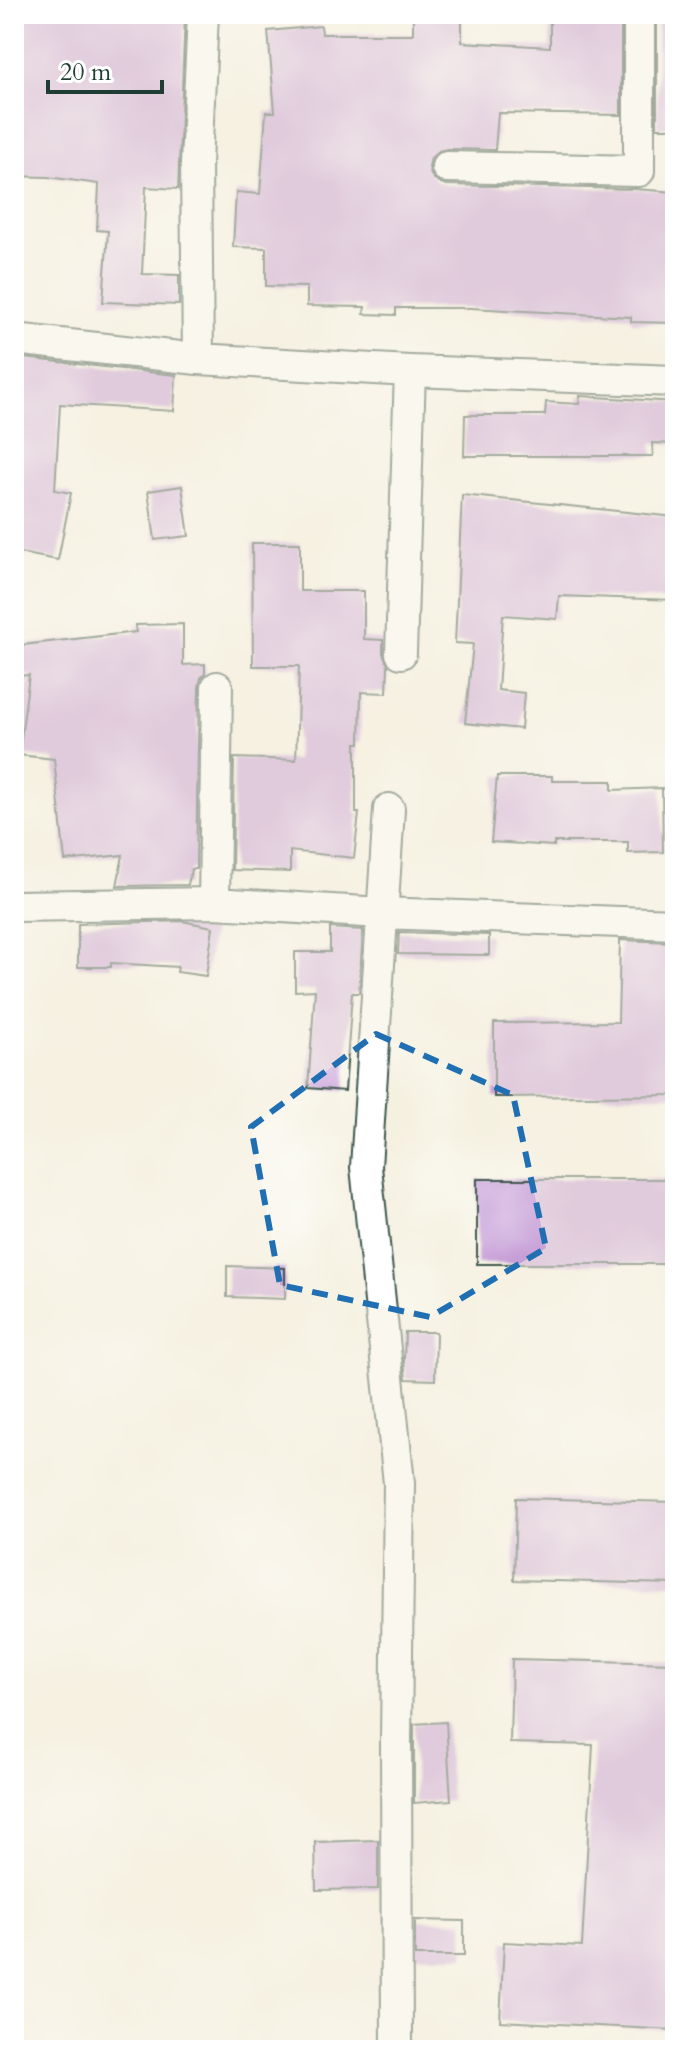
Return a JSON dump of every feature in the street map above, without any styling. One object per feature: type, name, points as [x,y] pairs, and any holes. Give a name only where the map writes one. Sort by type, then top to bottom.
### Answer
[{"type":"street","points":[[198,359],[196,164],[203,14]]},
{"type":"street","points":[[447,167],[639,171],[639,14]]},
{"type":"street","points":[[14,339],[198,359],[675,381]]},
{"type":"street","points":[[401,653],[410,371]]},
{"type":"street","points":[[214,903],[217,687]]},
{"type":"street","points":[[389,809],[366,1167],[399,1483],[397,2050]]},
{"type":"street","points":[[14,906],[214,903],[675,924]]},
{"type":"highlighted area","points":[[376,1034],[513,1095],[546,1248],[430,1317],[280,1285],[251,1127]]},
{"type":"building","points":[[22,14],[185,14],[178,189],[146,187],[142,274],[179,275],[179,305],[103,302],[108,231],[97,230],[99,184],[14,176],[18,41],[21,41]]},
{"type":"building","points":[[413,14],[462,14],[462,42],[550,47],[550,16],[621,17],[621,115],[498,113],[495,150],[439,151],[431,158],[429,167],[437,182],[447,185],[675,192],[675,323],[631,322],[631,317],[471,308],[396,308],[396,315],[364,314],[365,307],[307,306],[307,287],[266,286],[266,248],[233,247],[236,192],[260,194],[266,112],[275,112],[268,31],[321,26],[322,34],[413,34]]},
{"type":"building","points":[[657,17],[672,18],[675,128],[657,128]]},
{"type":"building","points":[[14,357],[176,375],[174,411],[60,404],[55,490],[71,493],[58,560],[14,552]]},
{"type":"building","points":[[580,396],[675,402],[675,444],[652,443],[653,456],[464,456],[465,415],[545,415],[546,402],[579,404]]},
{"type":"building","points":[[182,486],[189,536],[155,540],[148,491]]},
{"type":"building","points":[[462,495],[675,517],[675,600],[559,596],[557,619],[503,615],[498,690],[524,693],[521,729],[465,723],[473,644],[455,643]]},
{"type":"building","points":[[252,543],[300,543],[300,591],[364,591],[364,639],[383,640],[383,653],[388,665],[387,693],[361,692],[360,743],[356,743],[356,813],[359,813],[354,858],[290,851],[290,872],[232,870],[234,758],[296,760],[299,666],[253,666]]},
{"type":"building","points":[[183,624],[183,665],[205,664],[205,674],[199,687],[196,869],[191,869],[188,885],[117,886],[123,855],[65,861],[54,759],[19,755],[29,675],[14,676],[14,646],[136,632],[135,625]]},
{"type":"building","points":[[497,776],[552,776],[552,781],[612,781],[612,790],[662,788],[663,852],[628,853],[628,842],[554,842],[554,846],[491,842]]},
{"type":"building","points":[[182,921],[213,927],[206,976],[177,972],[178,967],[111,963],[111,967],[78,967],[78,924]]},
{"type":"building","points":[[330,928],[363,930],[359,993],[352,993],[345,1091],[308,1088],[315,990],[295,991],[295,952],[330,952]]},
{"type":"building","points":[[399,932],[489,935],[489,955],[398,954]]},
{"type":"building","points":[[620,940],[675,942],[675,1095],[494,1097],[494,1023],[618,1022]]},
{"type":"building","points":[[477,1179],[675,1179],[675,1264],[477,1264]]},
{"type":"building","points":[[227,1266],[285,1268],[285,1299],[227,1297]]},
{"type":"building","points":[[405,1332],[436,1332],[435,1380],[406,1379]]},
{"type":"building","points":[[516,1498],[675,1502],[675,1584],[514,1580]]},
{"type":"building","points":[[512,1659],[675,1663],[675,2030],[500,2021],[504,1942],[582,1946],[593,1745],[510,1743]]},
{"type":"building","points":[[446,1722],[451,1800],[414,1803],[414,1724]]},
{"type":"building","points":[[378,1840],[378,1889],[316,1890],[315,1842]]},
{"type":"building","points":[[415,1920],[464,1921],[464,1956],[415,1956]]}]
